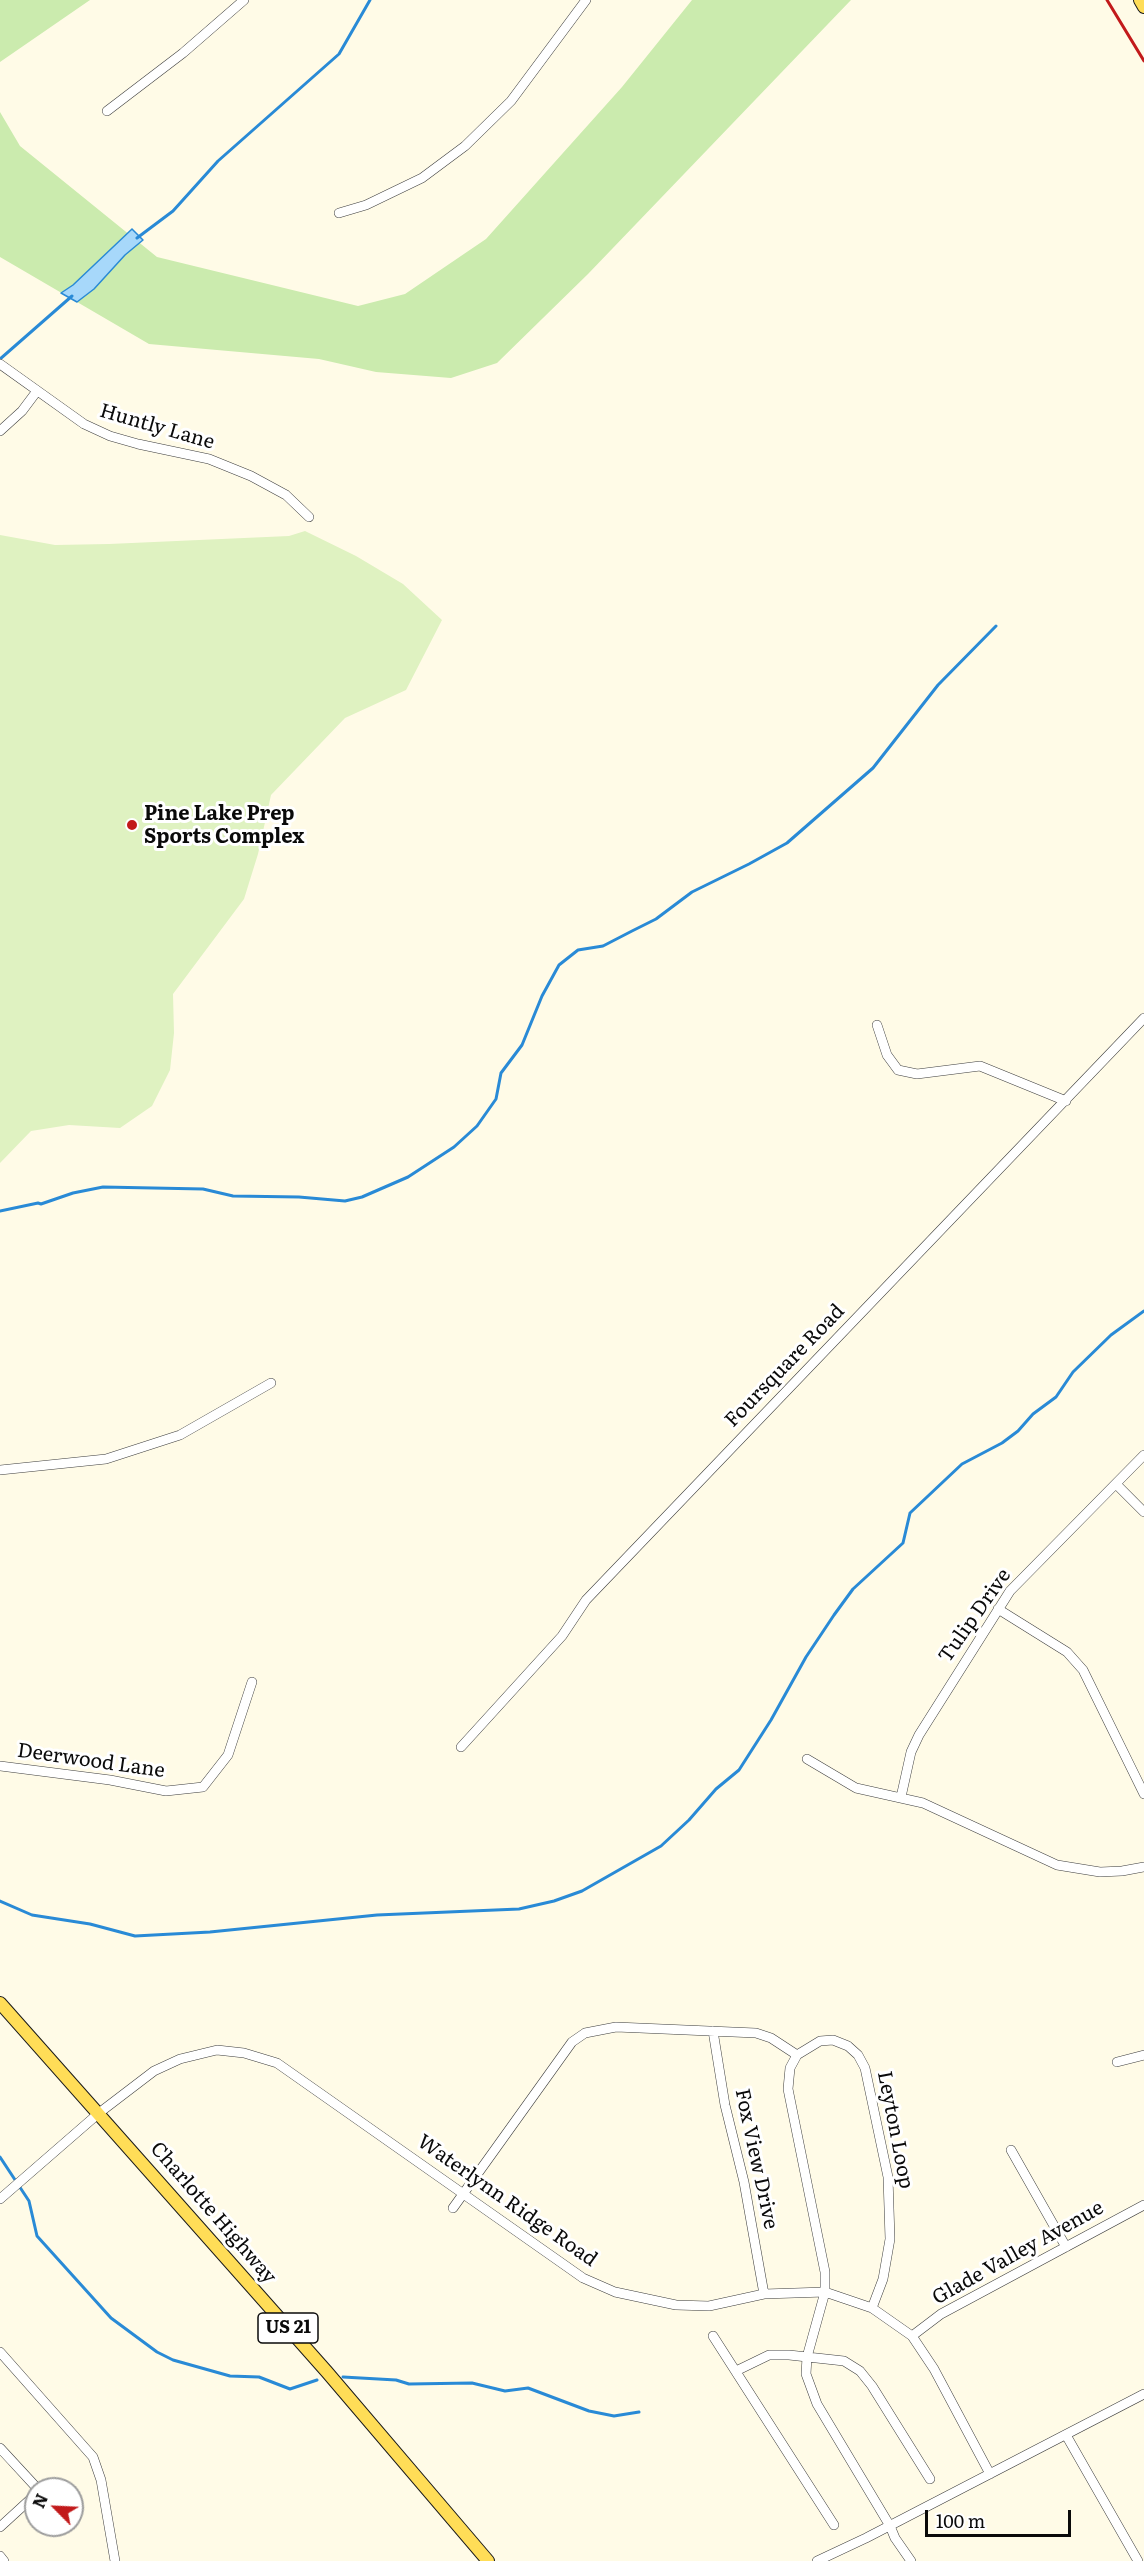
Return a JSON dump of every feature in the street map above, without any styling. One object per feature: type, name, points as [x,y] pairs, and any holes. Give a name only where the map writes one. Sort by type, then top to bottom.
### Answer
[{"type":"main road","points":[[1140,0],[1144,7]]},
{"type":"main road","name":"Charlotte Highway","points":[[0,2003],[327,2372],[488,2561]]},
{"type":"street","points":[[107,111],[183,53],[244,0]]},
{"type":"street","points":[[339,213],[366,205],[422,178],[465,146],[511,101],[586,0]]},
{"type":"street","name":"Huntly Lane","points":[[0,364],[84,424],[110,436],[209,459],[250,476],[286,495],[309,517]]},
{"type":"street","points":[[0,431],[22,411],[37,392]]},
{"type":"street","name":"Foursquare Road","points":[[461,1747],[562,1636],[586,1599],[1144,1018]]},
{"type":"street","points":[[877,1024],[887,1054],[898,1071],[917,1074],[980,1066],[1066,1101]]},
{"type":"street","points":[[0,1470],[106,1459],[180,1435],[271,1383]]},
{"type":"street","name":"Tulip Drive","points":[[901,1797],[911,1752],[919,1735],[1010,1591],[1144,1455]]},
{"type":"street","points":[[1116,1484],[1144,1512]]},
{"type":"street","points":[[998,1609],[1067,1652],[1083,1670],[1144,1794]]},
{"type":"street","name":"Deerwood Lane","points":[[0,1766],[88,1776],[166,1791],[203,1787],[228,1755],[252,1682]]},
{"type":"street","points":[[807,1759],[856,1788],[870,1793],[901,1797],[923,1803],[1057,1865],[1100,1872],[1144,1867]]},
{"type":"street","points":[[453,2208],[572,2042],[585,2033],[616,2027],[756,2033],[771,2038],[797,2055],[790,2068],[788,2089],[825,2272],[825,2292],[807,2357],[806,2374],[817,2404],[895,2538],[911,2561]]},
{"type":"street","name":"Fox View Drive","points":[[713,2031],[725,2105],[744,2182],[764,2294]]},
{"type":"street","name":"Leyton Loop","points":[[797,2055],[820,2041],[833,2040],[848,2046],[858,2055],[865,2068],[888,2177],[891,2209],[890,2239],[883,2280],[872,2308]]},
{"type":"street","name":"Waterlynn Ridge Road","points":[[0,2199],[99,2113],[154,2071],[180,2059],[217,2050],[244,2053],[278,2063],[583,2278],[615,2292],[676,2305],[709,2306],[764,2294],[825,2292],[872,2308],[912,2336],[934,2369],[990,2474]]},
{"type":"street","points":[[1117,2062],[1144,2057]]},
{"type":"street","points":[[1011,2150],[1066,2247]]},
{"type":"street","name":"Glade Valley Avenue","points":[[912,2336],[941,2314],[1144,2205]]},
{"type":"street","points":[[713,2336],[834,2525]]},
{"type":"street","points":[[0,2352],[93,2457],[101,2480],[115,2561]]},
{"type":"street","points":[[736,2371],[769,2355],[844,2361],[860,2371],[930,2479]]},
{"type":"street","points":[[817,2561],[890,2526],[1144,2394]]},
{"type":"street","points":[[1066,2435],[1138,2561]]},
{"type":"street","points":[[0,2448],[36,2487],[35,2495],[0,2528]]},
{"type":"street","points":[[0,2556],[4,2561]]},
{"type":"green space","points":[[0,0],[90,0],[0,62]]},
{"type":"green space","points":[[692,0],[851,0],[588,274],[497,363],[451,378],[376,372],[319,359],[149,344],[0,257],[0,112],[20,146],[157,257],[358,306],[405,294],[486,239],[622,87]]},
{"type":"green space","name":"Pine Lake Prep Sports Complex","points":[[305,531],[356,556],[403,584],[442,620],[406,690],[345,718],[271,795],[258,854],[244,899],[173,994],[174,1033],[170,1070],[152,1106],[120,1128],[69,1125],[31,1131],[0,1163],[0,535],[55,545],[289,536]]},
{"type":"water","points":[[132,229],[143,240],[125,255],[94,289],[77,302],[61,293],[73,285]]},
{"type":"waterway","points":[[137,238],[173,211],[218,161],[339,54],[370,0]]},
{"type":"waterway","points":[[0,359],[72,296]]},
{"type":"waterway","points":[[0,1211],[41,1204],[73,1193],[103,1187],[203,1189],[233,1196],[299,1197],[345,1201],[362,1197],[408,1177],[454,1147],[477,1126],[496,1099],[501,1073],[522,1045],[542,996],[559,965],[578,950],[603,946],[656,919],[692,892],[787,843],[873,768],[938,685],[996,626]]},
{"type":"waterway","points":[[0,1901],[32,1915],[90,1924],[135,1936],[210,1932],[377,1915],[519,1909],[554,1901],[582,1891],[661,1846],[689,1820],[716,1789],[739,1770],[771,1720],[806,1657],[834,1615],[853,1589],[903,1543],[910,1513],[962,1464],[1002,1443],[1018,1431],[1033,1414],[1056,1397],[1073,1372],[1111,1335],[1144,1311]]},
{"type":"waterway","points":[[0,2157],[29,2201],[37,2236],[111,2318],[157,2352],[173,2360],[230,2376],[259,2377],[290,2389],[317,2380]]},
{"type":"waterway","points":[[343,2377],[396,2380],[409,2384],[472,2383],[505,2391],[528,2388],[589,2411],[614,2416],[639,2412]]},
{"type":"railway","points":[[1107,0],[1144,61]]},
{"type":"place","name":"Pine Lake Prep Sports Complex","points":[[132,825]]}]
